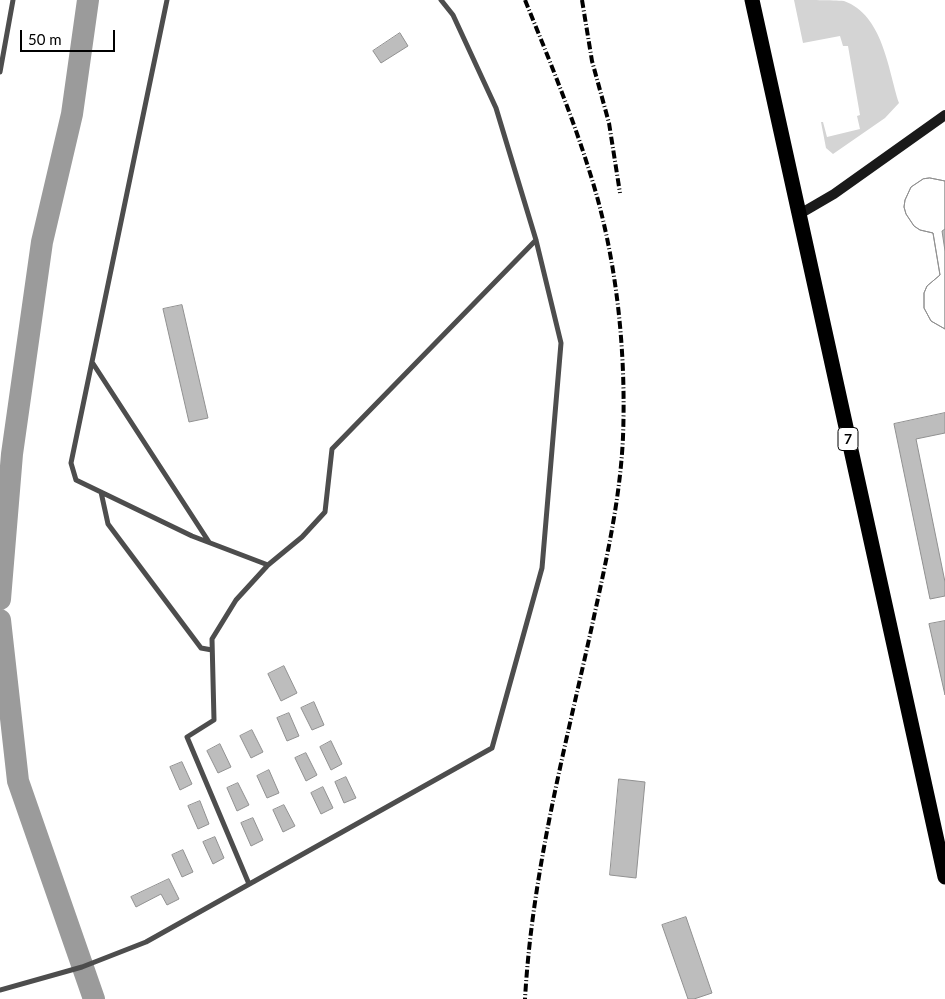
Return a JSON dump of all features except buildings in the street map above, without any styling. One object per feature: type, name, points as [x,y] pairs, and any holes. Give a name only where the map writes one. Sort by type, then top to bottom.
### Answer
[{"type":"highway","name":"7","points":[[752,0],[945,877]]},
{"type":"street","points":[[0,72],[13,0]]},
{"type":"street","points":[[167,0],[71,463],[76,480],[149,517],[268,565]]},
{"type":"street","points":[[0,990],[82,967],[146,942],[492,748],[542,568],[561,343],[536,240],[496,108],[453,15],[441,0]]},
{"type":"street","points":[[798,215],[834,194],[945,115]]},
{"type":"street","points":[[249,884],[187,737],[214,720],[212,639],[236,600],[268,565],[302,537],[325,512],[332,449],[536,240]]},
{"type":"street","points":[[92,362],[209,542]]},
{"type":"street","points":[[101,492],[108,524],[202,648],[212,650]]},
{"type":"shaded area","points":[[794,0],[844,1],[857,8],[876,30],[887,59],[899,103],[885,118],[833,154],[826,148],[821,122],[823,122],[827,137],[860,129],[857,116],[860,115],[848,46],[843,46],[840,36],[803,43]]},
{"type":"waterway","points":[[0,599],[12,454],[42,242],[72,114],[88,0]]},
{"type":"waterway","points":[[0,620],[18,781],[94,999]]},
{"type":"railway","points":[[525,0],[572,120],[589,168],[604,223],[619,314],[624,407],[619,487],[611,537],[550,816],[534,907],[525,999]]},
{"type":"railway","points":[[582,0],[592,61],[609,123],[620,193]]}]
